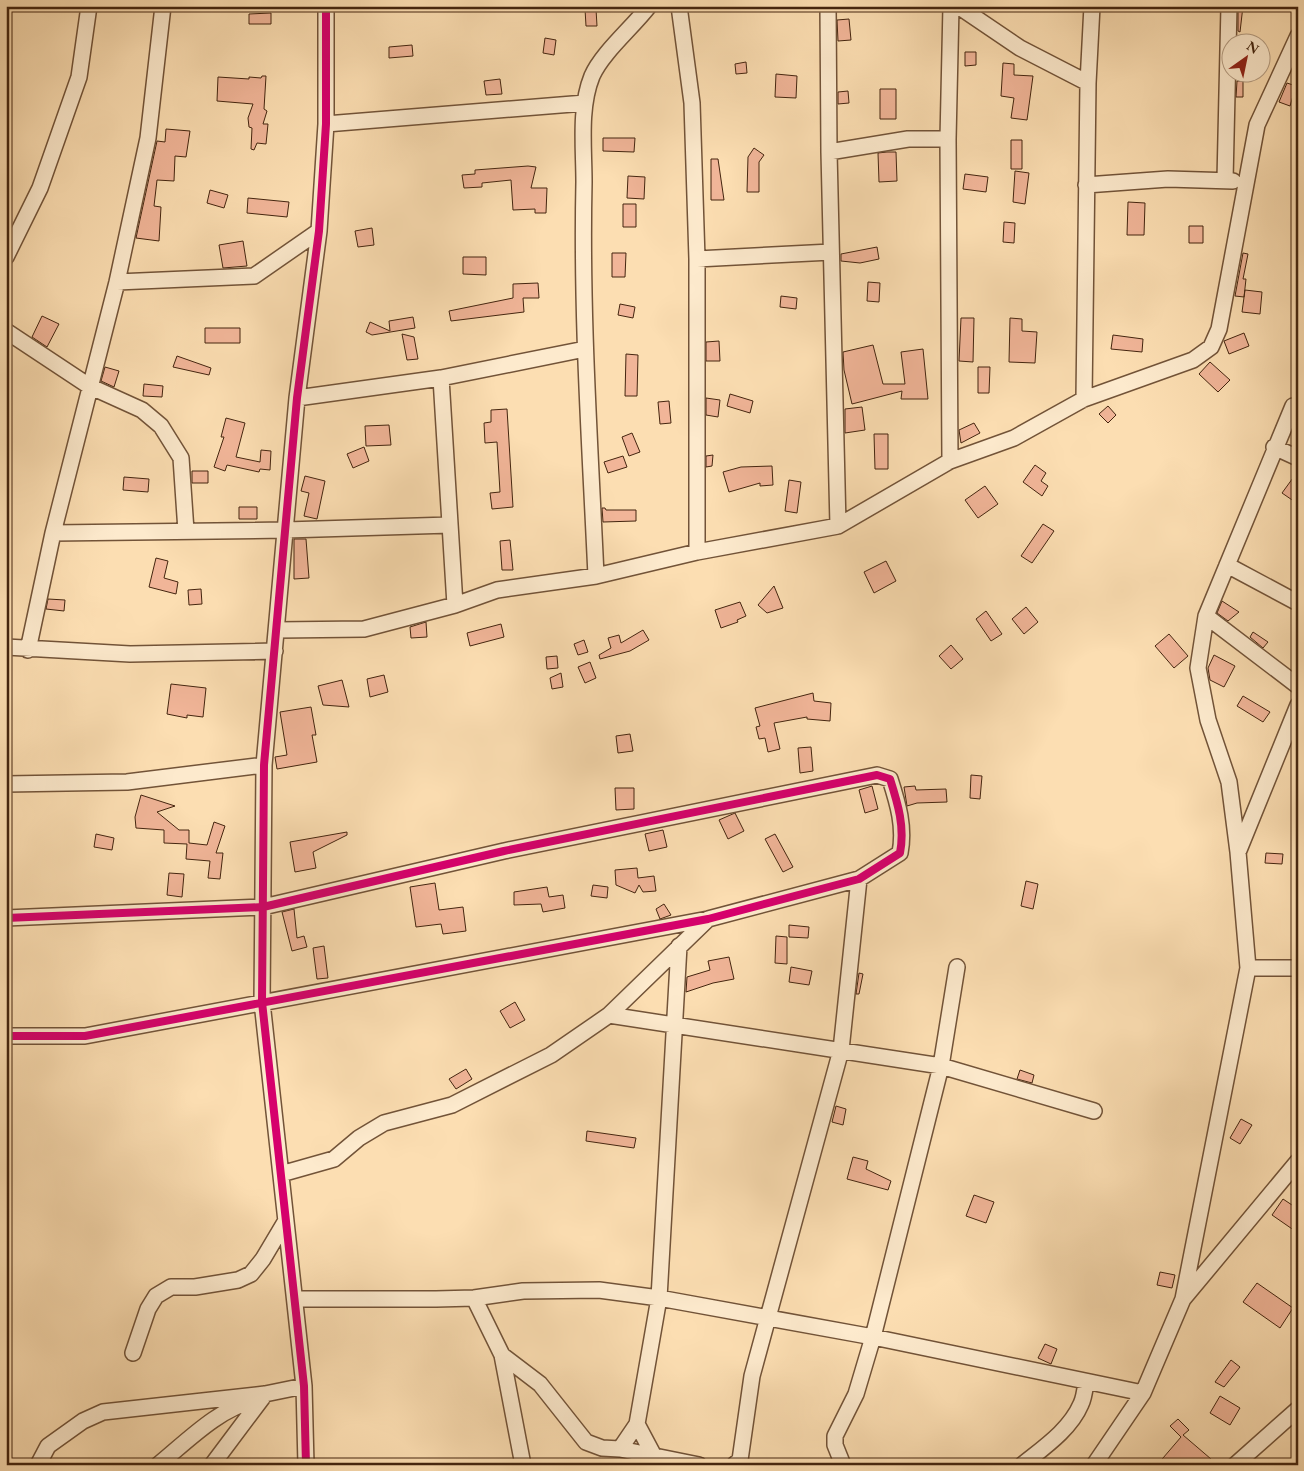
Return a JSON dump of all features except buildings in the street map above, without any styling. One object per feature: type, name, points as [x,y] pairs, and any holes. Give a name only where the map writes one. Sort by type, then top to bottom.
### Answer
[{"type":"street","points":[[6,257],[40,188],[78,77],[89,6]]},
{"type":"street","points":[[28,650],[53,533],[117,282],[148,138],[163,6]]},
{"type":"street","points":[[306,1465],[304,1386],[262,1002],[264,765],[278,630],[297,398],[318,231],[326,124],[326,6]]},
{"type":"street","points":[[596,576],[585,349],[583,238],[585,103],[591,78],[598,64],[649,6]]},
{"type":"street","points":[[679,6],[692,104],[697,259],[697,552]]},
{"type":"street","points":[[828,6],[829,152],[838,526]]},
{"type":"street","points":[[950,460],[948,139],[951,6]]},
{"type":"street","points":[[958,6],[1020,48],[1088,83]]},
{"type":"street","points":[[1084,399],[1088,83],[1092,6]]},
{"type":"street","points":[[1225,180],[1229,6]]},
{"type":"street","points":[[278,630],[364,629],[455,606],[497,590],[596,576],[697,552],[838,526],[950,460],[1014,438],[1084,399],[1193,360],[1211,347],[1219,328],[1258,125],[1298,36]]},
{"type":"street","points":[[326,124],[585,103]]},
{"type":"street","points":[[829,152],[908,139],[948,139]]},
{"type":"street","points":[[1086,185],[1168,179],[1248,182]]},
{"type":"street","points":[[117,282],[254,276],[318,231]]},
{"type":"street","points":[[697,259],[831,252]]},
{"type":"street","points":[[6,331],[89,386],[142,410],[161,426],[181,458],[186,532]]},
{"type":"street","points":[[297,398],[440,378],[585,349]]},
{"type":"street","points":[[440,378],[455,606]]},
{"type":"street","points":[[1094,1465],[1143,1393],[1183,1299],[1248,968],[1238,852],[1229,782],[1208,720],[1198,668],[1206,616],[1274,447],[1293,406]]},
{"type":"street","points":[[1274,447],[1298,458]]},
{"type":"street","points":[[53,533],[286,530],[450,525]]},
{"type":"street","points":[[1227,565],[1298,603]]},
{"type":"street","points":[[1206,616],[1298,686]]},
{"type":"street","points":[[6,647],[28,650],[130,654],[275,650]]},
{"type":"street","points":[[1238,852],[1298,705]]},
{"type":"street","points":[[6,784],[127,782],[264,765]]},
{"type":"street","points":[[6,918],[263,908],[504,851],[877,775],[890,780],[900,808],[903,838],[900,852],[859,879],[708,919],[85,1036],[6,1036]]},
{"type":"street","points":[[734,1465],[740,1460],[752,1376],[841,1050],[859,879]]},
{"type":"street","points":[[281,1174],[334,1159],[359,1138],[384,1123],[452,1105],[551,1055],[609,1015],[652,976],[679,946],[708,919]]},
{"type":"street","points":[[620,1449],[637,1424],[659,1298],[676,1026],[679,946]]},
{"type":"street","points":[[842,1465],[835,1445],[835,1436],[856,1394],[873,1336],[941,1066],[957,967]]},
{"type":"street","points":[[1248,968],[1298,968]]},
{"type":"street","points":[[609,1015],[941,1066],[1094,1111]]},
{"type":"street","points":[[1183,1299],[1298,1161]]},
{"type":"street","points":[[133,1353],[148,1309],[156,1296],[171,1287],[203,1286],[238,1280],[251,1274],[263,1259],[285,1222]]},
{"type":"street","points":[[295,1299],[474,1298],[523,1291],[599,1290],[659,1298],[768,1319],[873,1336],[1143,1393]]},
{"type":"street","points":[[474,1298],[502,1354],[522,1465]]},
{"type":"street","points":[[502,1354],[540,1384],[586,1442],[602,1448],[620,1449],[699,1465]]},
{"type":"street","points":[[1022,1465],[1053,1440],[1070,1422],[1081,1404],[1086,1382]]},
{"type":"street","points":[[158,1465],[224,1414],[238,1406],[262,1397],[304,1386]]},
{"type":"street","points":[[38,1465],[48,1446],[83,1421],[103,1412],[262,1397]]},
{"type":"street","points":[[212,1465],[262,1397]]},
{"type":"street","points":[[1235,1465],[1298,1409]]},
{"type":"street","points":[[637,1424],[654,1456]]},
{"type":"cycle path","points":[[306,1465],[304,1386],[262,1002],[264,765],[297,398],[319,231],[326,124],[326,6]]},
{"type":"cycle path","points":[[6,918],[263,907],[504,851],[877,775],[890,779],[898,807],[902,834],[900,853],[859,879],[708,919],[85,1036],[6,1036]]}]
